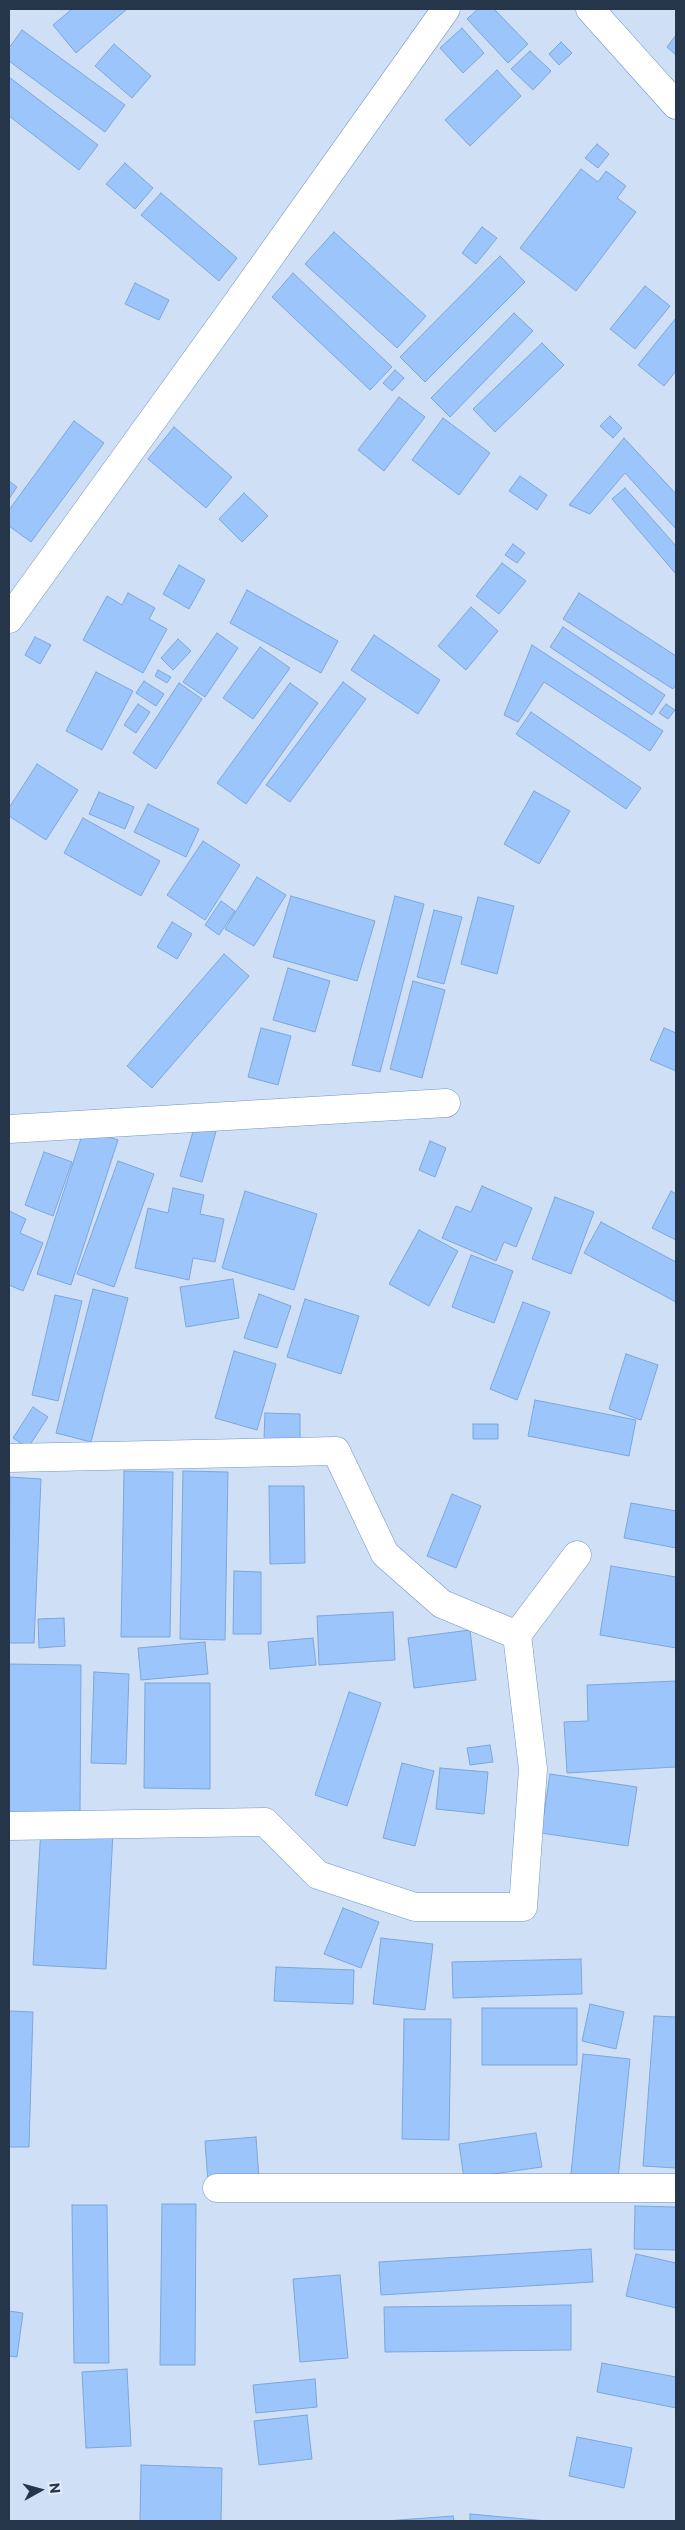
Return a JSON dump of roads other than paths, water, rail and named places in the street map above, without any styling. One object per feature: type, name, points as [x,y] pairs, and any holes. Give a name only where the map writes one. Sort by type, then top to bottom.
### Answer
[{"type":"street","points":[[9,619],[446,9]]},
{"type":"street","points":[[590,9],[676,105]]},
{"type":"street","points":[[9,1129],[446,1103]]},
{"type":"street","points":[[9,1458],[336,1451],[385,1554],[442,1604],[517,1635]]},
{"type":"street","points":[[9,1826],[265,1822],[318,1875],[415,1908],[523,1907],[533,1769],[517,1635],[577,1555]]},
{"type":"street","points":[[217,2188],[676,2188]]}]
